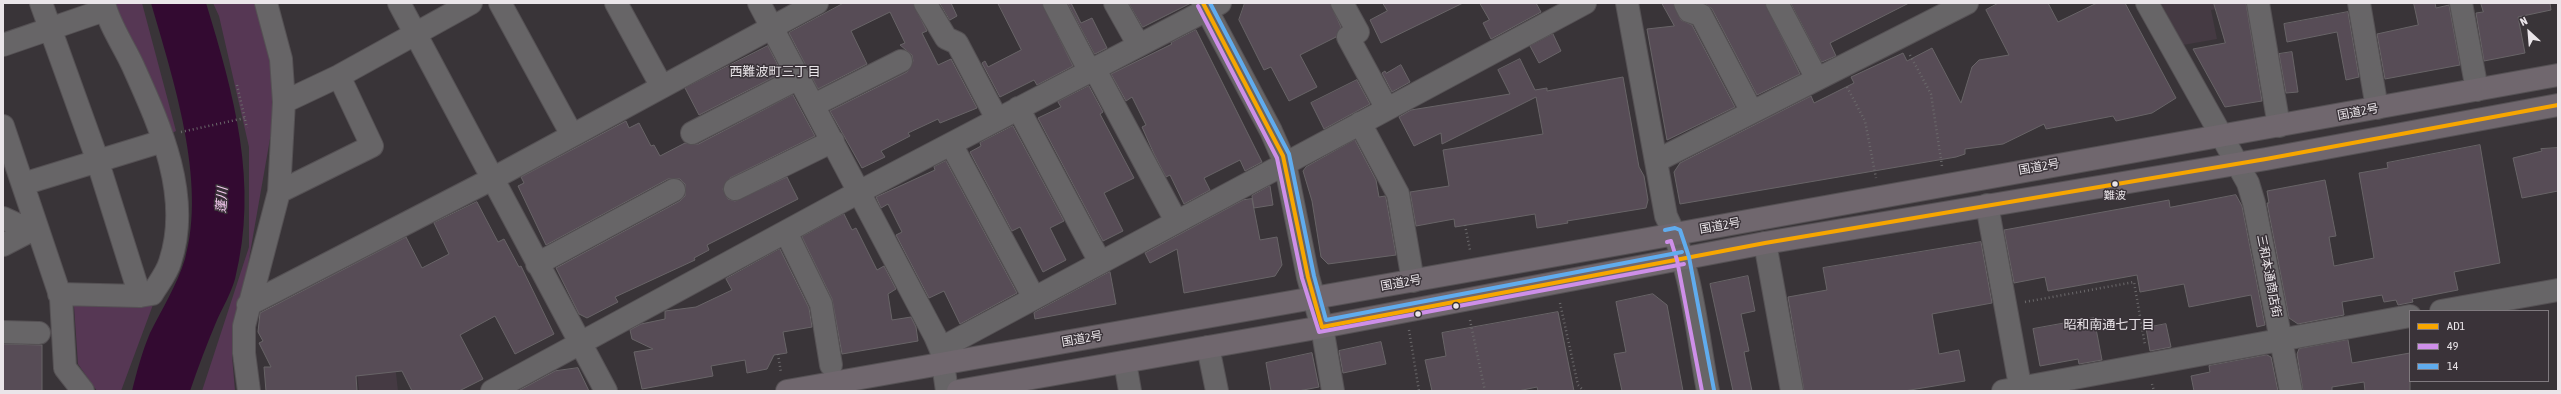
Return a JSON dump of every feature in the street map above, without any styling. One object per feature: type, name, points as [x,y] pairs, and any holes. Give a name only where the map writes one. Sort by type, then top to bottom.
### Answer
[{"type":"highway","name":"国道2号","points":[[787,391],[942,357],[1413,281],[2222,134],[2279,126],[2558,75]]},
{"type":"highway","name":"国道2号","points":[[958,391],[1322,327],[1765,243],[2239,163],[2558,105]]},
{"type":"street","points":[[41,3],[98,161],[140,296]]},
{"type":"street","points":[[249,391],[244,353],[244,326],[248,305],[279,192],[284,102],[280,59],[266,3]]},
{"type":"street","points":[[398,3],[606,391]]},
{"type":"street","points":[[284,102],[339,76],[471,3]]},
{"type":"street","points":[[500,3],[572,135]]},
{"type":"street","points":[[616,3],[662,87]]},
{"type":"street","points":[[760,3],[814,104],[942,357],[947,391]]},
{"type":"street","points":[[248,305],[492,179],[817,3]]},
{"type":"street","points":[[925,3],[946,38],[957,43],[997,119]]},
{"type":"street","points":[[1054,3],[1176,221]]},
{"type":"street","points":[[1115,3],[1138,44]]},
{"type":"street","points":[[1342,3],[1358,32],[1348,37],[1387,109]]},
{"type":"street","points":[[1628,3],[1666,216],[1675,234],[1683,258],[1708,391]]},
{"type":"street","points":[[1685,3],[1689,11],[1701,15],[1752,112]]},
{"type":"street","points":[[1777,3],[1817,79]]},
{"type":"street","points":[[1656,161],[1967,3]]},
{"type":"street","name":"三和本通商店街","points":[[2147,3],[2239,163],[2254,203],[2282,339],[2291,391]]},
{"type":"street","points":[[2258,3],[2279,126]]},
{"type":"street","points":[[2359,3],[2377,108]]},
{"type":"street","points":[[2461,3],[2477,90]]},
{"type":"street","points":[[492,391],[859,192],[1210,5],[1285,163],[1314,298],[1322,327],[1333,391]]},
{"type":"street","points":[[942,357],[947,344],[1387,109],[1572,6]]},
{"type":"street","points":[[3,45],[51,30],[100,8],[171,137],[177,193],[175,229],[170,263],[152,294],[140,296],[59,294]]},
{"type":"street","points":[[814,104],[901,60]]},
{"type":"street","points":[[279,192],[372,146],[339,76]]},
{"type":"street","points":[[692,133],[799,78]]},
{"type":"street","points":[[1018,108],[1100,262]]},
{"type":"street","points":[[1360,123],[1398,194],[1413,281]]},
{"type":"street","points":[[3,126],[23,184],[34,232],[59,294],[65,368],[83,391]]},
{"type":"street","points":[[23,184],[171,137]]},
{"type":"street","points":[[735,189],[833,141]]},
{"type":"street","points":[[951,144],[1034,298]]},
{"type":"street","points":[[537,264],[674,190]]},
{"type":"street","points":[[1987,205],[2006,306],[2015,390],[2149,363],[2409,316]]},
{"type":"street","points":[[3,218],[34,232]]},
{"type":"street","points":[[3,244],[34,232]]},
{"type":"street","points":[[786,232],[821,304],[831,365]]},
{"type":"street","points":[[1765,243],[1792,391]]},
{"type":"street","points":[[2447,310],[2558,290]]},
{"type":"street","points":[[3,332],[39,333]]},
{"type":"street","points":[[1208,347],[1217,391]]},
{"type":"street","points":[[1125,362],[1130,391]]},
{"type":"path","points":[[1901,36],[1931,94],[1942,167]]},
{"type":"path","points":[[1837,69],[1865,121],[1876,179]]},
{"type":"path","points":[[237,85],[247,128]]},
{"type":"path","points":[[171,137],[245,118]]},
{"type":"path","points":[[1465,225],[1470,250]]},
{"type":"path","points":[[2006,306],[2134,282],[2154,391]]},
{"type":"path","points":[[1559,301],[1578,385],[1584,391]]},
{"type":"path","points":[[1470,319],[1485,391]]},
{"type":"path","points":[[1409,330],[1418,391]]},
{"type":"shaded area","points":[[112,3],[142,3],[176,131],[170,134]]},
{"type":"shaded area","points":[[213,3],[258,3],[278,93],[232,356],[235,391],[202,391],[249,247],[249,147],[219,16]]},
{"type":"shaded area","points":[[2161,3],[2250,4],[2211,10],[2217,39],[2183,45]]},
{"type":"shaded area","points":[[80,299],[154,302],[121,391],[97,391],[78,364],[74,306]]},
{"type":"shaded area","points":[[393,346],[398,391],[359,391],[355,350]]},
{"type":"water","name":"蓬川","points":[[151,3],[206,3],[226,71],[234,105],[244,174],[245,208],[242,243],[235,279],[199,364],[190,391],[132,391],[142,354],[150,333],[174,288],[182,269],[191,229],[192,197],[190,164],[184,130],[169,64]]},
{"type":"building","points":[[844,3],[913,3],[927,31],[922,33],[938,65],[951,59],[977,108],[940,123],[938,119],[908,133],[910,136],[881,151],[885,157],[862,168],[830,111],[907,72],[913,61],[912,55],[900,45],[905,43],[890,12],[851,31],[867,64],[818,89],[789,33]]},
{"type":"building","points":[[940,3],[951,3],[957,16],[950,20]]},
{"type":"building","points":[[998,3],[1042,3],[1073,66],[1037,85],[1034,80],[1000,97],[982,63],[985,61],[988,67],[1021,50]]},
{"type":"building","points":[[1068,3],[1071,3],[1081,23],[1092,18],[1107,48],[1095,54]]},
{"type":"building","points":[[1129,3],[1191,3],[1143,27]]},
{"type":"building","points":[[1245,3],[1330,3],[1341,27],[1336,37],[1300,55],[1317,87],[1289,101],[1271,67],[1264,70],[1239,20]]},
{"type":"building","points":[[1383,3],[1463,3],[1381,43],[1370,20],[1387,11]]},
{"type":"building","points":[[1480,3],[1536,3],[1541,12],[1491,39],[1483,23],[1489,20]]},
{"type":"building","points":[[1662,3],[1673,3],[1681,20],[1692,25],[1735,107],[1667,140],[1647,29],[1674,26]]},
{"type":"building","points":[[1705,3],[1765,3],[1800,74],[1757,95],[1712,9]]},
{"type":"building","points":[[1791,3],[1909,3],[1830,43],[1836,56],[1822,62]]},
{"type":"building","points":[[1999,3],[2048,3],[2058,22],[2097,3],[2125,3],[2176,98],[2152,113],[2116,121],[2113,116],[2046,129],[2044,124],[2003,144],[1965,149],[1965,154],[1956,157],[1680,204],[1674,172],[1680,163],[1811,96],[1814,103],[1854,83],[1851,77],[1903,53],[1907,61],[1932,48],[1961,103],[1972,67],[1979,60],[2009,55],[1986,10]]},
{"type":"building","points":[[2214,3],[2246,3],[2262,101],[2225,107],[2193,49],[2225,43]]},
{"type":"building","points":[[2414,3],[2435,3],[2436,8],[2449,5],[2460,65],[2385,79],[2377,34],[2418,25]]},
{"type":"building","points":[[2481,3],[2550,3],[2551,10],[2518,17],[2525,53],[2484,61],[2476,13],[2483,12]]},
{"type":"building","points":[[2348,12],[2359,77],[2346,80],[2337,32],[2287,42],[2284,24]]},
{"type":"building","points":[[1196,30],[1262,162],[1245,171],[1240,160],[1204,178],[1210,190],[1184,204],[1170,175],[1166,177],[1154,154],[1142,127],[1146,125],[1132,97],[1126,101],[1111,74],[1172,44],[1171,43]]},
{"type":"building","points":[[1553,34],[1561,51],[1539,63],[1530,46]]},
{"type":"building","points":[[768,46],[782,73],[699,115],[685,88]]},
{"type":"building","points":[[2292,52],[2298,92],[2286,93],[2279,54]]},
{"type":"building","points":[[1520,59],[1535,90],[1547,88],[1547,91],[1623,77],[1639,167],[1644,176],[1648,200],[1646,208],[1567,221],[1568,223],[1537,228],[1535,214],[1455,227],[1454,219],[1416,226],[1410,192],[1449,186],[1443,150],[1543,134],[1536,97],[1442,144],[1441,133],[1414,146],[1399,117],[1411,110],[1510,94],[1498,70]]},
{"type":"building","points":[[1401,65],[1410,82],[1392,92],[1382,73],[1385,71],[1386,73]]},
{"type":"building","points":[[1357,80],[1370,104],[1324,129],[1311,103]]},
{"type":"building","points":[[1089,86],[1103,112],[1100,114],[1134,178],[1104,193],[1123,231],[1103,241],[1038,118],[1061,107],[1058,102]]},
{"type":"building","points":[[793,95],[815,136],[730,178],[723,189],[728,199],[735,201],[787,177],[798,199],[707,245],[709,250],[694,258],[695,260],[615,297],[618,302],[587,318],[579,314],[556,268],[680,201],[685,196],[685,184],[680,179],[668,179],[546,245],[518,186],[524,183],[521,177],[626,121],[629,128],[639,123],[651,146],[654,145],[660,156],[685,143],[698,144]]},
{"type":"building","points":[[1013,126],[1064,221],[1050,228],[1066,260],[1043,272],[1020,227],[1012,231],[970,152],[981,146],[980,143]]},
{"type":"building","points":[[1355,140],[1376,180],[1379,197],[1385,196],[1386,198],[1396,255],[1328,264],[1321,257],[1312,201],[1303,171],[1306,167]]},
{"type":"building","points":[[2480,145],[2500,263],[2454,272],[2458,290],[2412,299],[2413,302],[2398,305],[2396,300],[2384,302],[2382,295],[2342,302],[2344,315],[2298,324],[2289,318],[2267,203],[2269,203],[2267,191],[2325,180],[2336,236],[2329,237],[2334,266],[2374,258],[2359,173],[2388,168],[2387,163]]},
{"type":"building","points":[[2558,148],[2558,191],[2522,198],[2513,158],[2542,151],[2541,149]]},
{"type":"building","points":[[946,161],[1017,293],[960,324],[944,291],[929,298],[896,235],[902,232],[888,204],[881,208],[876,197],[935,170],[934,167]]},
{"type":"building","points":[[1270,186],[1273,205],[1254,208],[1252,196]]},
{"type":"building","points":[[2236,195],[2242,206],[2265,325],[2257,327],[2251,295],[2189,307],[2184,284],[2140,292],[2137,275],[2048,291],[2045,277],[2014,283],[2004,230],[2169,200],[2170,207]]},
{"type":"building","points":[[1252,199],[1260,240],[1277,237],[1282,265],[1275,276],[1184,293],[1177,249],[1150,263],[1145,253],[1243,200]]},
{"type":"building","points":[[477,202],[498,242],[504,239],[519,267],[521,266],[554,334],[515,354],[495,316],[460,335],[483,379],[459,391],[412,391],[402,371],[356,376],[357,391],[266,391],[264,367],[271,367],[259,343],[263,341],[258,332],[260,313],[406,237],[422,268],[449,254],[434,223]]},
{"type":"building","points":[[844,214],[852,230],[856,228],[877,270],[884,266],[896,289],[888,294],[892,320],[911,317],[916,327],[918,341],[842,354],[832,299],[802,237]]},
{"type":"building","points":[[1981,242],[1992,303],[1932,314],[1939,354],[1959,350],[1965,381],[1904,391],[1804,391],[1788,297],[1827,290],[1823,268]]},
{"type":"building","points":[[780,249],[809,308],[812,327],[783,332],[787,353],[774,355],[767,369],[747,373],[745,360],[711,366],[713,376],[642,389],[634,352],[653,349],[632,339],[630,330],[641,324],[665,319],[665,311],[696,307],[732,290],[726,279]]},
{"type":"building","points":[[1110,272],[1116,304],[1035,319],[1034,313]]},
{"type":"building","points":[[1748,276],[1755,311],[1741,314],[1749,351],[1744,352],[1752,391],[1733,391],[1710,284]]},
{"type":"building","points":[[1653,294],[1667,305],[1683,391],[1622,391],[1614,354],[1626,352],[1616,302]]},
{"type":"building","points":[[1558,312],[1574,391],[1538,391],[1537,387],[1518,391],[1432,391],[1425,360],[1446,356],[1442,333]]},
{"type":"building","points":[[2094,318],[2102,360],[2079,364],[2078,359],[2040,366],[2033,329]]},
{"type":"building","points":[[2166,324],[2171,347],[2150,351],[2146,328]]},
{"type":"building","points":[[2348,340],[2352,363],[2409,353],[2410,391],[2365,391],[2364,382],[2332,387],[2332,391],[2303,391],[2297,354],[2299,349]]},
{"type":"building","points":[[1381,342],[1386,364],[1343,373],[1339,351]]},
{"type":"building","points":[[3,344],[42,345],[42,391],[3,391]]},
{"type":"building","points":[[1312,353],[1319,387],[1298,391],[1271,391],[1266,363]]},
{"type":"building","points":[[2267,355],[2271,357],[2278,391],[2194,391],[2191,376],[2210,372],[2209,366]]},
{"type":"building","points":[[578,368],[589,391],[518,391],[555,371]]},
{"type":"transit line","name":"AD1","points":[[1203,3],[1283,156],[1308,277],[1322,327],[1765,243],[2266,159],[2558,105]]},
{"type":"transit line","name":"14","points":[[1210,3],[1289,154],[1314,276],[1326,320],[1682,252]]},
{"type":"transit line","name":"49","points":[[1198,6],[1277,158],[1302,278],[1319,332],[1684,264]]},
{"type":"transit line","name":"14","points":[[1665,230],[1675,228],[1680,230],[1689,257],[1714,390]]},
{"type":"transit line","name":"49","points":[[1667,242],[1671,241],[1677,260],[1702,391]]},
{"type":"place","name":"難波","points":[[2115,184]]},
{"type":"district","name":"西難波町三丁目","points":[[775,72]]},
{"type":"district","name":"昭和南通七丁目","points":[[2109,325]]}]
